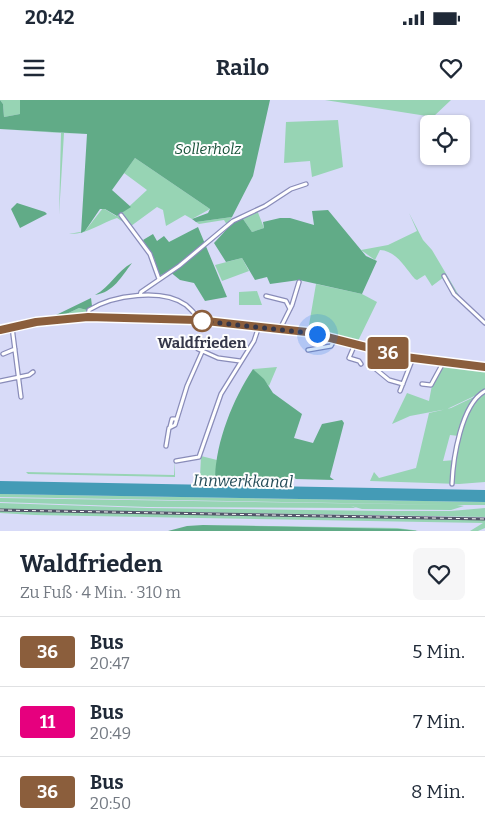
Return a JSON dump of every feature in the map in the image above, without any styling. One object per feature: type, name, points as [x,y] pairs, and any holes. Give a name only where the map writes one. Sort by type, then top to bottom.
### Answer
[{"type":"street","points":[[140,295],[141,292],[178,266],[236,219],[265,206],[291,189],[306,184]]},
{"type":"street","points":[[121,215],[147,247],[159,279]]},
{"type":"street","points":[[444,276],[454,294],[485,322]]},
{"type":"street","points":[[280,329],[291,309],[299,282]]},
{"type":"street","points":[[88,317],[91,308],[140,295],[160,295],[175,299],[195,314],[197,320]]},
{"type":"street","points":[[266,296],[286,301],[291,309]]},
{"type":"street","points":[[0,330],[88,317],[197,320],[285,329],[335,338],[413,358],[485,367]]},
{"type":"street","points":[[176,461],[199,457],[219,398],[254,341],[259,326]]},
{"type":"street","points":[[12,327],[21,397]]},
{"type":"street","points":[[308,350],[331,346],[335,338]]},
{"type":"street","points":[[355,344],[349,358],[360,361],[361,364]]},
{"type":"street","points":[[3,354],[15,349]]},
{"type":"street","points":[[198,349],[202,352],[240,362]]},
{"type":"street","points":[[166,446],[170,427],[175,425],[187,386],[202,352]]},
{"type":"street","points":[[400,391],[413,358]]},
{"type":"street","points":[[422,384],[431,385],[443,363]]},
{"type":"street","points":[[372,366],[389,380],[403,384]]},
{"type":"street","points":[[0,381],[33,372]]},
{"type":"street","points":[[452,484],[456,449],[467,414],[474,400],[485,392]]},
{"type":"green space","points":[[0,100],[20,100],[20,114],[4,117],[3,104]]},
{"type":"green space","name":"Sollerholz","points":[[0,100],[3,104],[4,117],[20,114],[20,100],[270,100],[253,176],[232,217],[196,222],[192,219],[208,213],[210,209],[135,158],[112,190],[131,207],[117,216],[105,209],[100,209],[85,231],[81,233],[87,134],[0,129]]},
{"type":"green space","points":[[325,100],[451,100],[435,115],[420,115]]},
{"type":"green space","points":[[338,120],[343,167],[312,177],[310,161],[284,163],[286,122]]},
{"type":"green space","points":[[0,129],[86,134],[64,133],[59,215],[61,133]]},
{"type":"green space","points":[[135,158],[210,209],[192,219],[185,215],[166,226],[163,210],[157,207],[131,226],[121,214],[147,190],[124,173]]},
{"type":"green space","points":[[17,203],[47,214],[20,228],[11,209]]},
{"type":"green space","points":[[103,208],[116,216],[121,215],[128,225],[117,218],[81,233],[69,234],[85,231]]},
{"type":"green space","points":[[257,210],[264,228],[252,232],[241,216]]},
{"type":"green space","points":[[328,210],[366,256],[377,261],[362,294],[299,280],[270,284],[267,277],[255,280],[242,258],[226,262],[214,243],[227,229],[227,226],[241,216],[252,232],[264,228],[263,222],[280,218],[290,218],[314,225],[312,211]]},
{"type":"green space","points":[[409,213],[423,240],[432,250],[461,299],[444,277],[432,286],[425,275],[417,280],[415,279],[391,253],[380,250],[375,260],[361,250],[388,245],[417,231]]},
{"type":"green space","points":[[232,217],[227,225],[224,220],[199,224],[196,222]]},
{"type":"green space","points":[[198,227],[227,297],[205,301],[194,283],[180,280],[169,271],[159,276],[154,258],[143,240],[153,234],[157,241],[164,236],[169,242]]},
{"type":"green space","points":[[242,258],[249,271],[222,281],[215,265]]},
{"type":"green space","points":[[132,263],[112,287],[95,295],[105,288],[122,270]]},
{"type":"green space","points":[[316,284],[362,294],[377,302],[357,343],[308,331]]},
{"type":"green space","points":[[257,291],[262,305],[239,305],[239,292]]},
{"type":"green space","points":[[91,298],[92,306],[87,310],[79,308],[58,318],[0,328],[0,325],[56,315]]},
{"type":"green space","points":[[79,308],[87,310],[87,314],[58,318]]},
{"type":"green space","points":[[443,365],[485,369],[485,391],[447,409],[410,416],[392,424],[407,393],[429,401],[432,385]]},
{"type":"green space","points":[[277,367],[269,386],[253,369]]},
{"type":"green space","points":[[253,369],[264,379],[273,393],[302,414],[294,438],[313,443],[322,424],[342,420],[344,423],[330,477],[334,480],[296,479],[291,476],[287,479],[215,478],[222,435],[232,407]]},
{"type":"green space","points":[[485,392],[485,482],[459,484],[370,481],[374,472],[379,478],[416,468],[429,413],[451,408],[476,396],[470,405],[459,436],[450,435],[443,461],[455,460],[464,423],[473,406]]},
{"type":"green space","points":[[201,456],[217,460],[215,478],[200,477]]},
{"type":"green space","points":[[175,461],[175,477],[28,474],[26,472],[174,475]]},
{"type":"green space","points":[[0,494],[485,502],[485,505],[457,505],[464,506],[451,510],[362,509],[351,506],[356,508],[148,507],[0,502],[0,498],[456,505],[0,497]]},
{"type":"green space","points":[[0,503],[148,508],[384,511],[451,511],[485,508],[485,517],[0,509]]},
{"type":"green space","points":[[0,511],[485,520],[485,528],[478,531],[470,531],[483,523],[35,515],[0,513]]},
{"type":"green space","points":[[203,525],[397,528],[421,531]]},
{"type":"green space","points":[[187,526],[418,531],[168,531]]},
{"type":"water","points":[[0,481],[485,490],[485,502],[0,494]]},
{"type":"railway","points":[[0,510],[485,519]]},
{"type":"bus line","name":"36","points":[[0,330],[48,320],[88,317],[197,320],[307,332],[405,357],[485,367]]},
{"type":"place","name":"Waldfrieden","points":[[202,321]]},
{"type":"route","points":[[202,321],[317,334]]},
{"type":"water label","name":"Innwerkkanal","points":[[243,481]]}]
